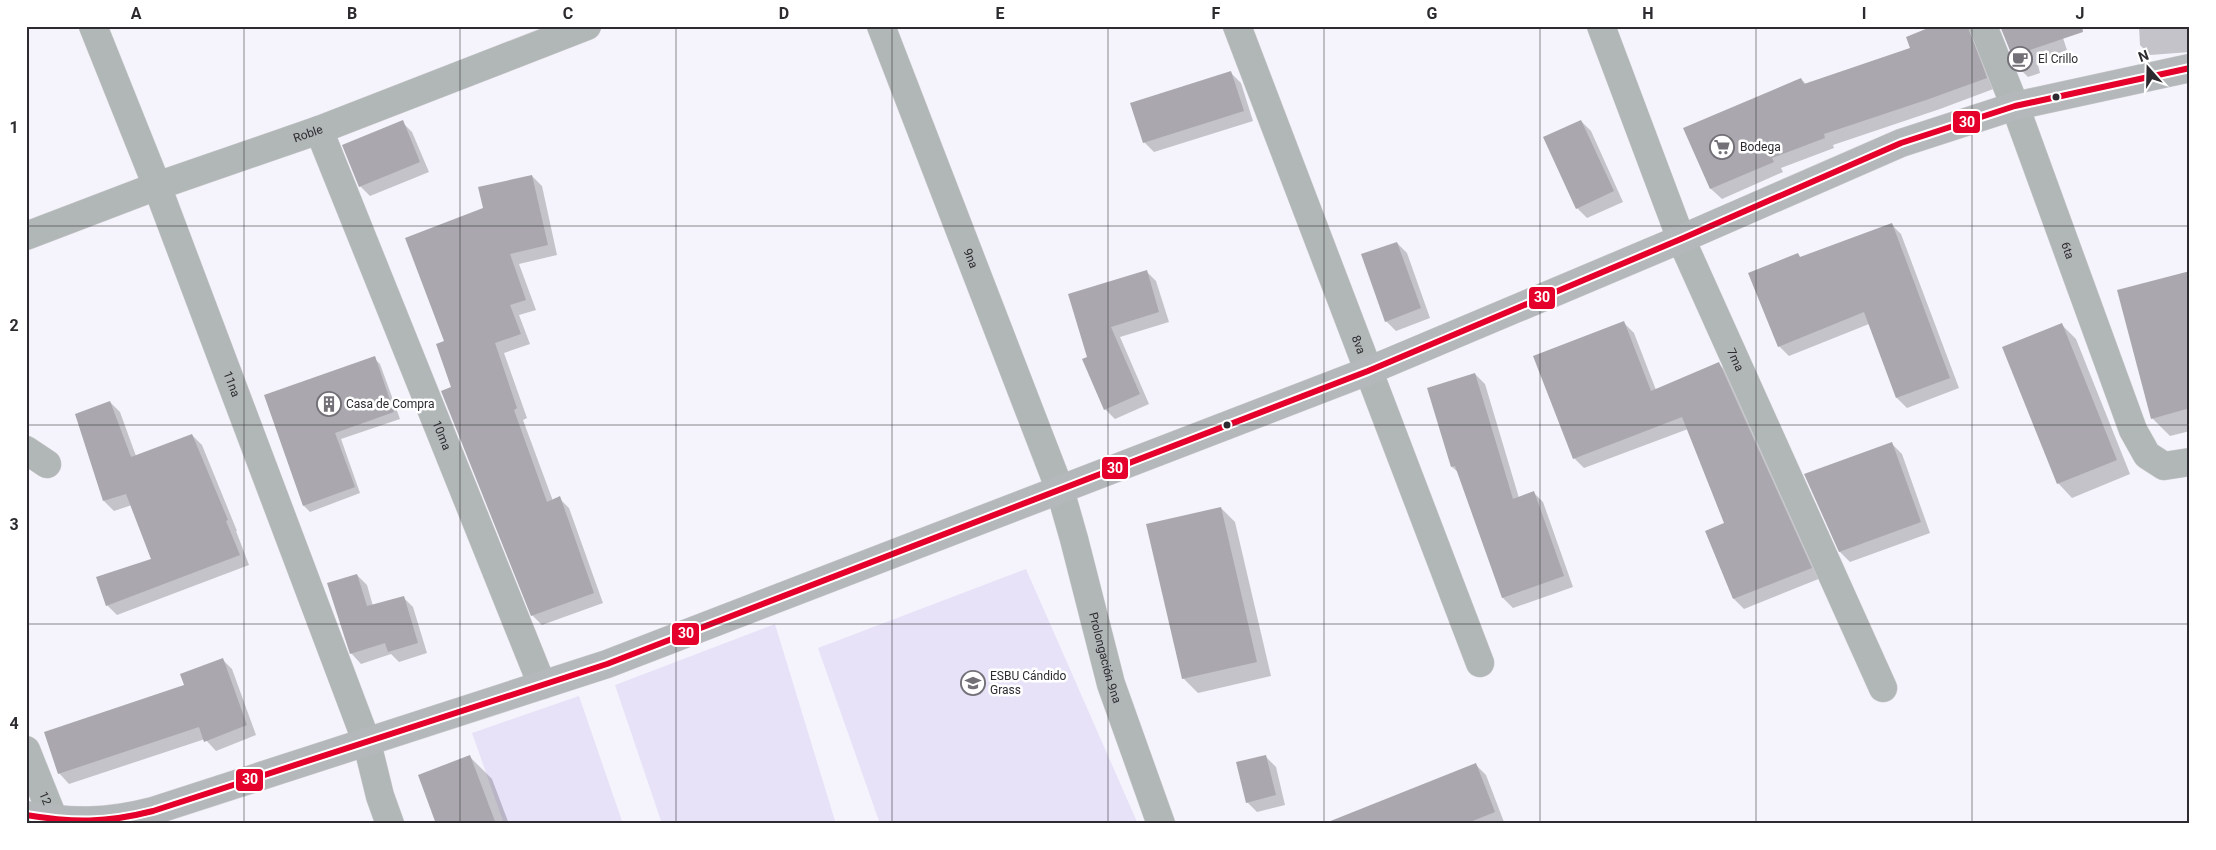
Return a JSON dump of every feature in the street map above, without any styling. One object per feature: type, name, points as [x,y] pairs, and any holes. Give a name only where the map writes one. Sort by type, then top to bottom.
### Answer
[{"type":"main road","points":[[26,815],[54,820],[104,822],[127,818],[367,743],[607,664],[1368,371],[1681,239],[1901,143],[2015,106],[2190,68]]},
{"type":"street","name":"11na","points":[[93,26],[157,186],[367,743],[380,796],[390,824]]},
{"type":"street","name":"Roble","points":[[26,236],[157,186],[319,130],[587,26]]},
{"type":"street","name":"9na","points":[[881,26],[1060,490]]},
{"type":"street","name":"8va","points":[[1236,26],[1480,663]]},
{"type":"street","name":"7ma","points":[[1601,26],[1681,239],[1883,688]]},
{"type":"street","name":"6ta","points":[[1983,26],[2015,106],[2132,430],[2147,456],[2177,464]]},
{"type":"street","name":"10ma","points":[[319,130],[542,685]]},
{"type":"street","name":"Prolongación 9na","points":[[1060,490],[1111,684],[1161,824]]},
{"type":"street","name":"12","points":[[26,750],[54,820]]},
{"type":"shaded area","name":"ESBU Cándido Grass","points":[[1026,569],[1138,824],[880,824],[818,648]]},
{"type":"shaded area","points":[[775,624],[836,824],[662,824],[615,685]]},
{"type":"shaded area","points":[[579,696],[623,824],[504,824],[472,733]]},
{"type":"building","points":[[1933,26],[1968,26],[1987,78],[1824,134],[1825,138],[1772,158],[1774,162],[1710,189],[1683,128],[1801,78],[1804,84],[1910,48],[1906,37]]},
{"type":"building","points":[[2000,26],[2082,26],[2083,32],[2027,51],[2031,63],[2017,68]]},
{"type":"building","points":[[1231,71],[1244,111],[1143,143],[1130,103]]},
{"type":"building","points":[[403,120],[420,162],[359,187],[342,145]]},
{"type":"building","points":[[1581,120],[1614,191],[1576,209],[1543,137]]},
{"type":"building","points":[[532,175],[548,245],[510,254],[526,300],[510,305],[521,334],[495,343],[517,408],[514,410],[547,502],[560,496],[594,593],[531,616],[441,391],[451,387],[436,344],[444,341],[405,238],[483,208],[478,187]]},
{"type":"building","points":[[1892,223],[1950,378],[1896,398],[1864,312],[1778,347],[1748,273],[1798,253],[1800,257]]},
{"type":"building","points":[[1397,242],[1421,308],[1385,322],[1361,254]]},
{"type":"building","points":[[1147,270],[1159,312],[1111,327],[1140,394],[1104,410],[1082,359],[1087,357],[1068,294]]},
{"type":"building","points":[[2190,271],[2190,408],[2151,419],[2117,290]]},
{"type":"building","points":[[1624,321],[1651,391],[1719,362],[1812,568],[1733,599],[1705,531],[1724,523],[1682,417],[1573,459],[1533,356]]},
{"type":"building","points":[[2062,323],[2117,460],[2057,484],[2002,347]]},
{"type":"building","name":"Casa de Compra","points":[[375,356],[394,412],[335,433],[355,487],[303,506],[264,395]]},
{"type":"building","points":[[1475,373],[1513,499],[1534,491],[1564,576],[1502,598],[1455,466],[1451,467],[1427,388]]},
{"type":"building","points":[[110,401],[131,457],[192,434],[228,520],[226,521],[240,555],[106,606],[96,577],[151,559],[126,494],[103,501],[75,414]]},
{"type":"building","points":[[1892,442],[1921,522],[1839,552],[1804,474]]},
{"type":"building","points":[[1221,507],[1257,662],[1182,679],[1146,524]]},
{"type":"building","points":[[357,574],[367,606],[404,596],[418,643],[388,652],[385,643],[350,654],[327,583]]},
{"type":"building","points":[[223,658],[247,725],[204,742],[199,727],[58,774],[44,732],[184,685],[180,674]]},
{"type":"building","points":[[470,755],[496,824],[436,824],[418,775]]},
{"type":"building","points":[[1266,755],[1276,795],[1246,803],[1236,762]]},
{"type":"building","points":[[1476,763],[1495,812],[1465,824],[1329,824],[1328,822]]},
{"type":"transit line","name":"30","points":[[26,815],[59,819],[105,820],[153,811],[607,664],[1368,371],[1681,239],[1901,143],[2015,106],[2190,68]]},
{"type":"place","name":"El Crillo","points":[[2020,59]]},
{"type":"place","name":"Bodega","points":[[1722,147]]},
{"type":"place","name":"Casa de Compra","points":[[329,404]]},
{"type":"place","name":"ESBU Cándido Grass","points":[[973,683]]}]
